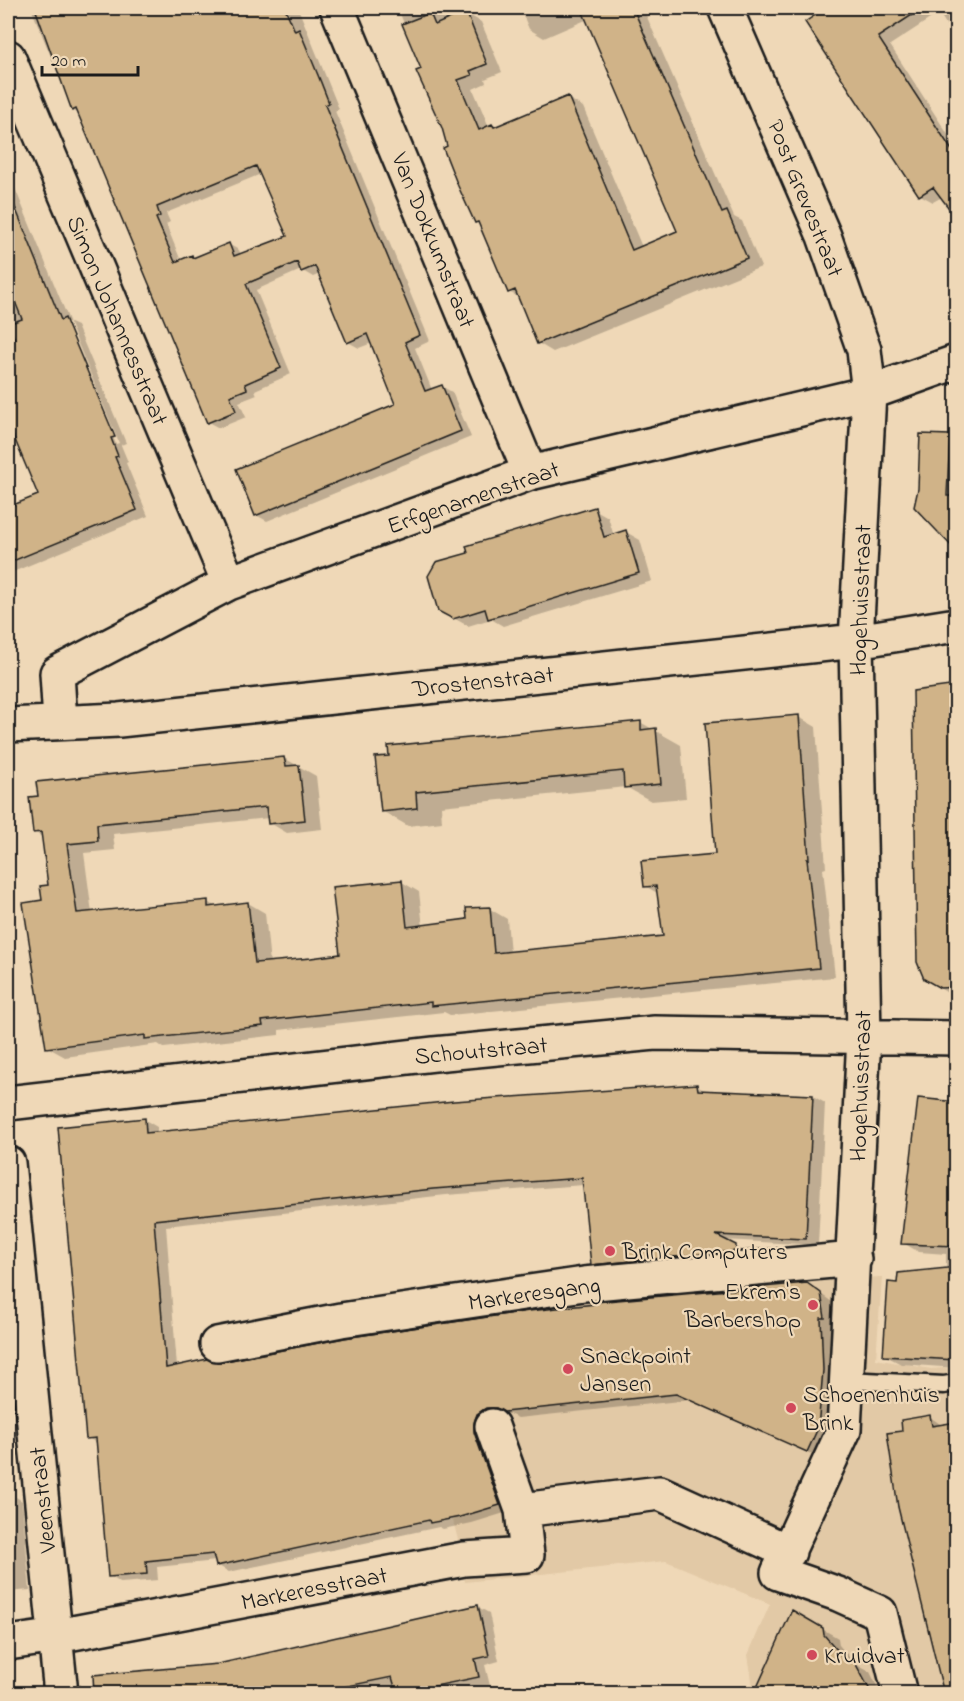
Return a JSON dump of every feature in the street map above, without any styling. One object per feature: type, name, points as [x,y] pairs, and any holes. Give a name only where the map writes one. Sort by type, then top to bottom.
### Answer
[{"type":"street","name":"Van Dokkumstraat","points":[[338,8],[530,473]]},
{"type":"street","name":"Post Grevestraat","points":[[725,8],[824,236],[864,350],[869,393]]},
{"type":"street","name":"Simon Johannesstraat","points":[[8,57],[229,583]]},
{"type":"street","name":"Erfgenamenstraat","points":[[60,722],[57,673],[229,583],[530,473],[869,393],[957,362]]},
{"type":"street","name":"Hogehuisstraat","points":[[869,393],[856,641],[864,1036],[844,1430],[778,1573],[838,1594],[880,1613],[900,1694]]},
{"type":"street","name":"Drostenstraat","points":[[8,725],[119,720],[856,641],[957,625]]},
{"type":"street","name":"Schoutstraat","points":[[8,1103],[434,1054],[655,1033],[957,1038]]},
{"type":"street","name":"Veenstraat","points":[[8,1163],[61,1694]]},
{"type":"street","name":"Markeresgang","points":[[217,1344],[341,1320],[584,1284],[854,1260]]},
{"type":"street","points":[[492,1426],[522,1510],[660,1493],[789,1552]]},
{"type":"street","name":"Markeresstraat","points":[[57,1636],[464,1559],[527,1555],[522,1510]]},
{"type":"street","points":[[8,1643],[57,1636]]},
{"type":"lane","points":[[847,1380],[944,1385],[957,1383]]},
{"type":"shaded area","points":[[882,1277],[876,1359],[931,1369],[956,1367],[956,1693],[754,1693],[748,1655],[770,1604],[666,1561],[465,1582],[462,1555],[401,1322],[672,1287]]},
{"type":"building","points":[[35,8],[285,8],[295,31],[299,29],[329,103],[325,105],[420,335],[405,342],[425,391],[442,385],[461,431],[255,516],[236,469],[395,404],[367,334],[347,343],[315,266],[301,272],[297,262],[246,284],[281,368],[245,384],[247,389],[230,396],[236,411],[207,423],[76,109],[72,111]],"holes":[[[256,166],[287,236],[234,256],[229,243],[193,258],[192,255],[175,262],[156,218],[160,216],[157,207]]]},
{"type":"building","points":[[581,8],[633,8],[722,213],[727,211],[747,258],[537,344],[515,290],[508,293],[478,222],[475,223],[458,186],[443,148],[447,146],[442,128],[416,71],[421,69],[402,24],[430,13],[435,25],[466,11],[487,64],[470,71],[472,75],[458,80],[479,130],[492,124],[494,127],[568,96],[632,250],[677,231]]},
{"type":"building","points":[[826,8],[923,8],[878,37],[957,158],[957,219],[933,187],[919,196],[805,22]]},
{"type":"building","points":[[8,190],[61,320],[65,318],[115,437],[111,438],[118,456],[115,457],[137,510],[8,563],[8,507],[38,495],[8,423],[8,342],[15,339],[8,324],[22,319],[8,284]]},
{"type":"building","points":[[920,434],[950,435],[947,496],[957,496],[957,552],[914,507],[918,489]]},
{"type":"building","points":[[595,507],[604,537],[626,530],[639,573],[488,619],[485,609],[453,619],[438,611],[428,576],[436,562],[468,553],[466,546]]},
{"type":"building","points":[[957,685],[957,987],[940,988],[924,979],[917,962],[913,691]]},
{"type":"building","points":[[799,715],[809,859],[807,859],[819,968],[431,1006],[431,1002],[262,1021],[263,1026],[145,1039],[145,1035],[46,1048],[23,903],[42,900],[40,886],[48,885],[41,832],[33,833],[29,797],[38,796],[36,782],[284,757],[286,766],[299,765],[305,820],[268,824],[266,807],[97,824],[98,841],[67,844],[77,913],[208,900],[208,907],[248,902],[255,963],[311,958],[340,954],[332,887],[402,880],[407,927],[467,919],[466,908],[490,907],[494,953],[663,936],[656,886],[644,887],[641,861],[715,854],[705,723]]},
{"type":"building","points":[[641,721],[641,730],[656,728],[661,784],[624,788],[623,771],[416,792],[417,808],[381,812],[375,757],[389,756],[388,746]]},
{"type":"building","points":[[697,1084],[698,1090],[813,1095],[806,1239],[716,1235],[736,1245],[736,1251],[591,1265],[582,1178],[433,1189],[154,1220],[166,1368],[207,1359],[221,1362],[344,1338],[529,1311],[595,1304],[595,1302],[807,1283],[821,1293],[825,1318],[821,1318],[823,1370],[818,1428],[807,1452],[676,1394],[504,1412],[496,1408],[486,1408],[477,1414],[474,1432],[500,1505],[460,1517],[430,1523],[429,1520],[216,1566],[213,1554],[146,1561],[147,1574],[108,1577],[96,1438],[86,1439],[58,1127],[145,1118],[146,1133],[454,1101]]},
{"type":"building","points":[[918,1098],[957,1102],[954,1189],[957,1190],[957,1246],[901,1244]]},
{"type":"building","points":[[957,1267],[957,1360],[883,1356],[888,1282],[897,1283],[898,1273]]},
{"type":"building","points":[[930,1415],[932,1426],[957,1422],[957,1694],[944,1694],[898,1507],[887,1433],[902,1431],[901,1420]]},
{"type":"building","points":[[478,1605],[489,1656],[475,1659],[479,1677],[397,1694],[392,1677],[333,1689],[333,1694],[94,1694],[93,1675],[218,1664]]},
{"type":"building","points":[[792,1610],[823,1628],[824,1635],[846,1660],[854,1661],[872,1694],[754,1694]]},
{"type":"place","name":"Brink Computers","points":[[610,1251]]},
{"type":"place","name":"Ekrem's Barbershop","points":[[813,1305]]},
{"type":"place","name":"Snackpoint Jansen","points":[[568,1369]]},
{"type":"place","name":"Schoenenhuis Brink","points":[[791,1408]]},
{"type":"place","name":"Kruidvat","points":[[812,1655]]}]
